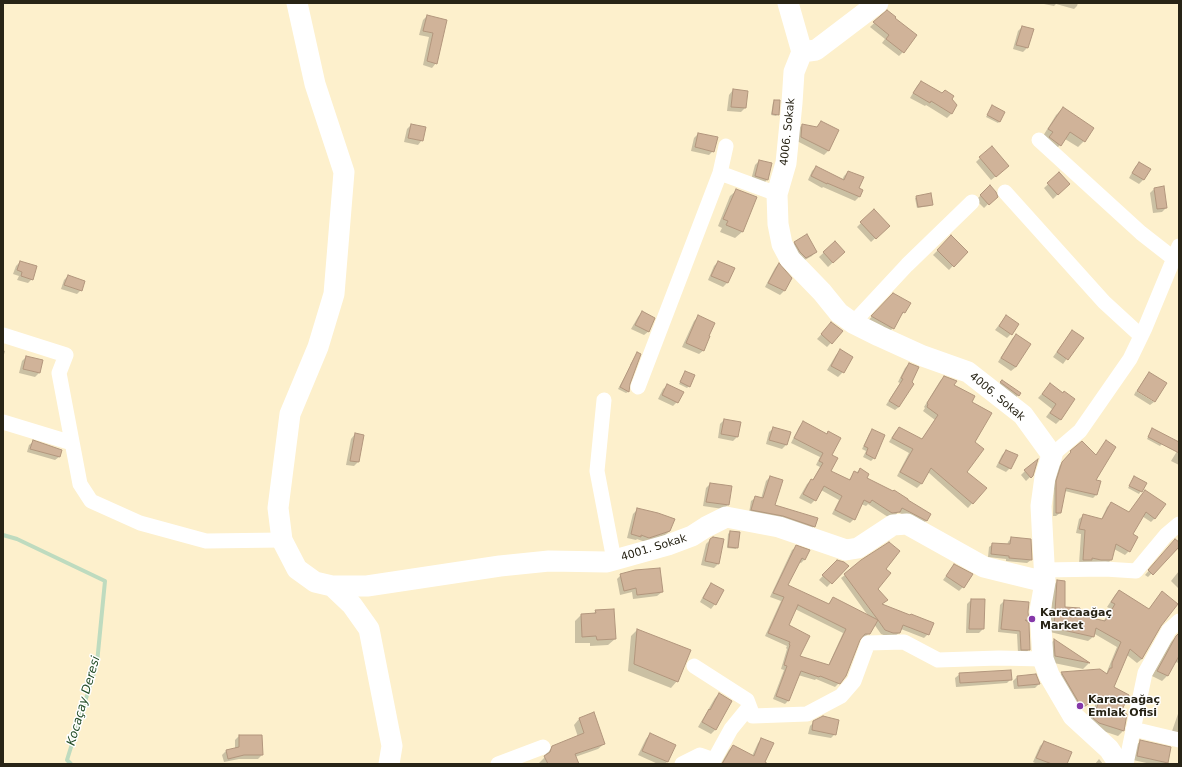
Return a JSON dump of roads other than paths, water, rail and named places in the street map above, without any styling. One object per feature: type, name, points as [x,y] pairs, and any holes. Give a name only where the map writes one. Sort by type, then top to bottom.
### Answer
[{"type":"street","points":[[297,3],[315,84],[344,172],[334,294],[318,347],[290,414],[278,508],[282,540],[297,569],[315,582],[332,586],[352,605],[369,629],[392,746],[389,764]]},
{"type":"street","points":[[788,3],[802,52],[816,50],[878,3]]},
{"type":"street","name":"4006. Sokak","points":[[802,52],[794,72],[786,163],[777,194],[778,224],[782,244],[790,259],[822,292],[839,313],[853,323],[923,356],[968,372],[1023,416],[1052,455]]},
{"type":"street","points":[[1039,140],[1141,233],[1176,252],[1130,359],[1080,431],[1052,455],[1045,477],[1041,506],[1044,576],[1040,611],[1043,659],[1048,675],[1073,716],[1108,749],[1119,764]]},
{"type":"street","points":[[638,387],[720,173],[726,146]]},
{"type":"street","points":[[720,173],[777,194]]},
{"type":"street","points":[[1005,192],[1104,302],[1141,336]]},
{"type":"street","points":[[853,323],[907,265],[972,202]]},
{"type":"street","points":[[3,335],[66,355],[58,372],[80,484],[92,501],[140,523],[206,541],[282,540]]},
{"type":"street","points":[[604,400],[597,471],[614,560]]},
{"type":"street","points":[[3,422],[72,443]]},
{"type":"street","name":"4001. Sokak","points":[[332,586],[367,586],[500,566],[549,561],[607,562],[668,545],[692,536],[726,517],[780,527],[846,550],[858,548],[893,525],[907,524],[984,567],[1044,576]]},
{"type":"street","points":[[1044,576],[1105,569],[1136,572],[1166,535],[1179,524]]},
{"type":"street","points":[[1126,764],[1145,672],[1169,630],[1179,621]]},
{"type":"street","points":[[694,666],[747,700],[753,716],[807,714],[841,696],[854,681],[868,643],[904,642],[938,660],[998,658],[1043,659]]},
{"type":"street","points":[[682,764],[700,755],[714,760],[731,729],[749,706]]},
{"type":"street","points":[[1133,729],[1179,740]]},
{"type":"street","points":[[498,764],[543,747]]},
{"type":"waterway","name":"Kocaçay Deresi","points":[[3,535],[17,539],[105,581],[97,663],[67,760],[71,764]]},
{"type":"place","name":"Karacaağaç Market","points":[[1032,619]]},
{"type":"place","name":"Karacaağaç Emlak Ofisi","points":[[1080,706]]}]
